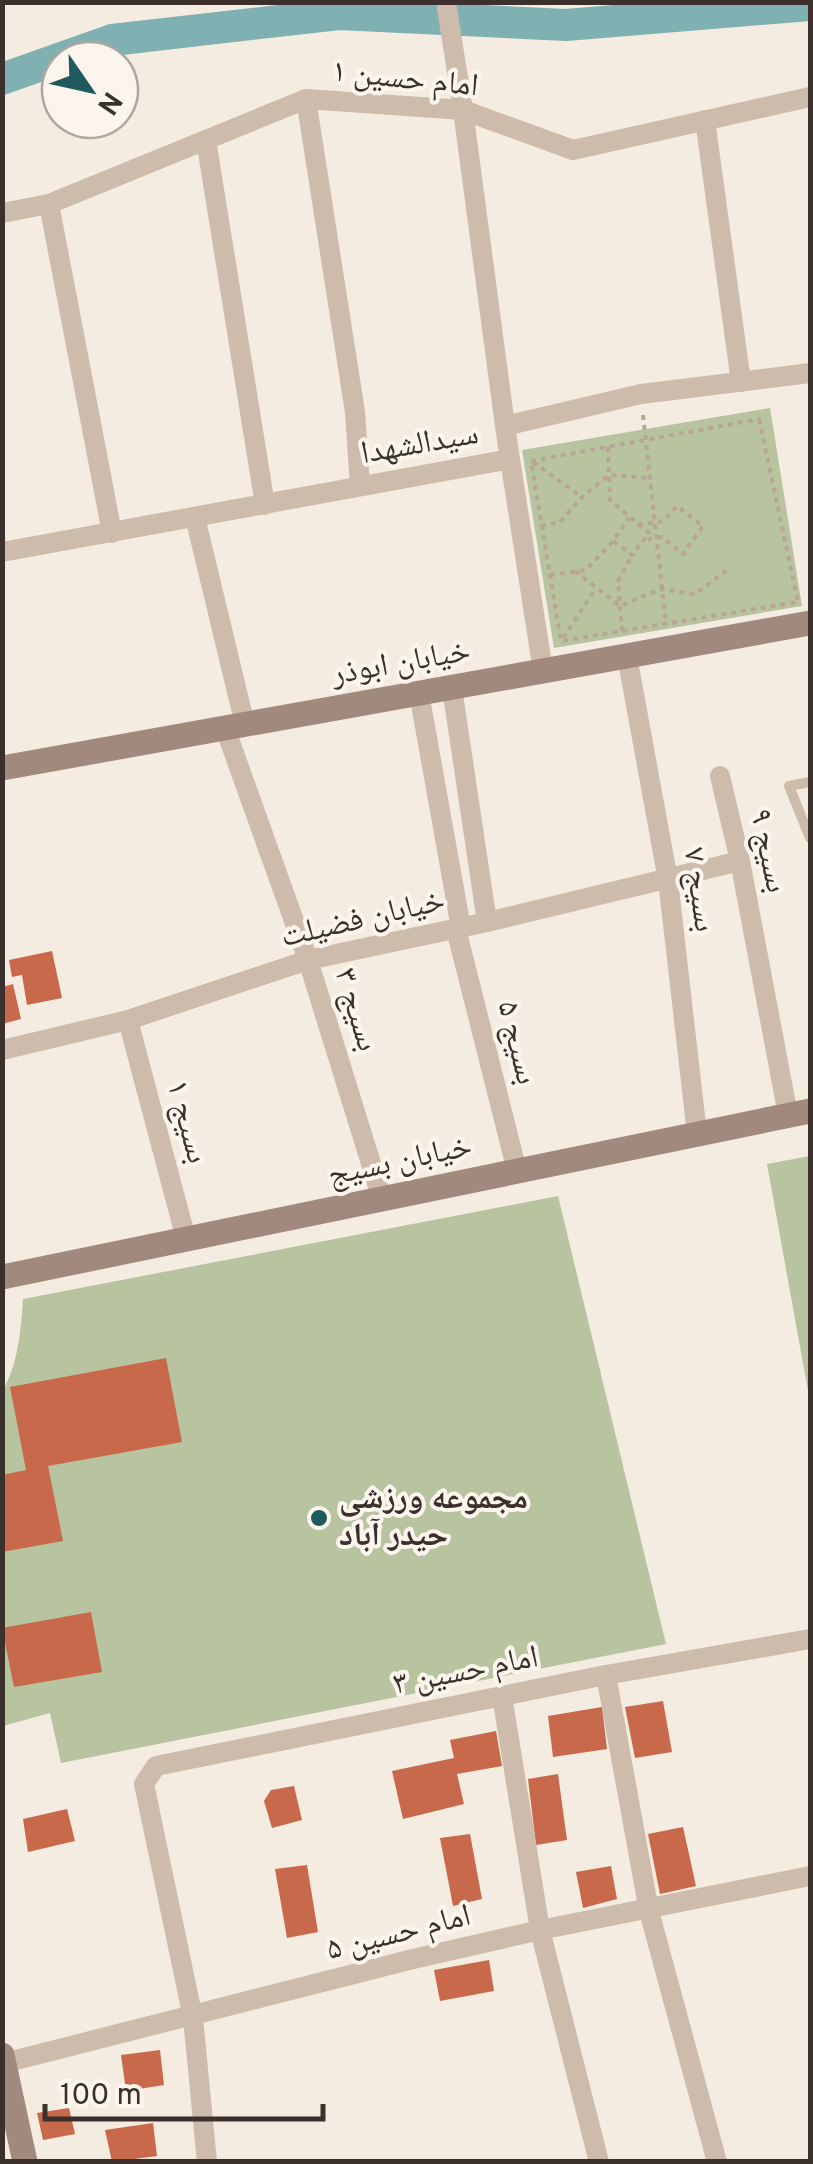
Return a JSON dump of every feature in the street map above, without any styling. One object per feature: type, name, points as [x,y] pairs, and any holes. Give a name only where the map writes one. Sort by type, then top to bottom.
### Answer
[{"type":"main road","name":"خیابان ابوذر","points":[[2,768],[549,670],[624,644],[668,636],[810,623]]},
{"type":"main road","name":"خیابان بسیج","points":[[2,1277],[799,1113]]},
{"type":"main road","points":[[3,2059],[24,2162]]},
{"type":"street","points":[[446,2],[505,426]]},
{"type":"street","name":"امام حسین ۱","points":[[2,213],[49,204],[306,99],[464,110],[572,150],[810,97]]},
{"type":"street","points":[[306,99],[356,412],[360,486]]},
{"type":"street","points":[[705,120],[741,382]]},
{"type":"street","points":[[206,140],[266,505]]},
{"type":"street","points":[[49,204],[112,532]]},
{"type":"street","name":"سیدالشهدا","points":[[2,552],[520,460],[505,426],[641,394],[810,373]]},
{"type":"street","points":[[520,460],[549,670]]},
{"type":"street","name":"بسیج ۳","points":[[195,518],[235,726],[382,1199]]},
{"type":"street","name":"بسیج ۷","points":[[624,644],[668,880],[697,1134]]},
{"type":"street","points":[[452,688],[487,922]]},
{"type":"street","name":"بسیج ۵","points":[[419,693],[459,928],[517,1172]]},
{"type":"street","name":"بسیج ۹","points":[[720,776],[799,1113]]},
{"type":"street","name":"خیابان فضیلت","points":[[2,1050],[128,1020],[308,960],[740,861]]},
{"type":"street","name":"بسیج ۱","points":[[128,1020],[186,1239]]},
{"type":"street","name":"امام حسین ۳","points":[[193,2018],[144,1784],[156,1766],[606,1675],[810,1639]]},
{"type":"street","points":[[606,1675],[650,1911],[717,2162]]},
{"type":"street","points":[[502,1696],[540,1930],[599,2162]]},
{"type":"street","name":"امام حسین ۵","points":[[3,2059],[193,2018],[409,1960],[540,1930],[810,1876]]},
{"type":"street","points":[[193,2018],[207,2162]]},
{"type":"lane","points":[[810,782],[789,786],[810,838]]},
{"type":"path","points":[[641,394],[668,636]]},
{"type":"path","points":[[520,460],[759,420],[798,602],[624,644],[561,641]]},
{"type":"path","points":[[608,446],[610,500],[649,533],[618,580],[624,644]]},
{"type":"path","points":[[520,460],[582,497]]},
{"type":"path","points":[[520,460],[541,526],[561,641]]},
{"type":"path","points":[[541,526],[560,522],[609,474],[649,478]]},
{"type":"path","points":[[638,525],[664,521],[677,506],[704,526],[683,554],[662,538],[643,540]]},
{"type":"path","points":[[550,575],[586,570],[629,518]]},
{"type":"path","points":[[613,541],[632,554]]},
{"type":"path","points":[[620,606],[662,589],[696,594],[729,569]]},
{"type":"path","points":[[575,571],[620,606]]},
{"type":"path","points":[[549,670],[561,641],[596,588]]},
{"type":"green space","points":[[770,408],[802,606],[554,648],[522,450]]},
{"type":"green space","points":[[810,1156],[810,1402],[767,1164]]},
{"type":"green space","name":"مجموعه ورزشی حیدر آباد","points":[[558,1196],[666,1644],[61,1763],[50,1713],[3,1726],[3,1391],[18,1346],[23,1299]]},
{"type":"building","points":[[52,951],[62,998],[27,1005],[22,975],[12,977],[9,960]]},
{"type":"building","points":[[13,984],[21,1019],[2,1024],[2,987]]},
{"type":"building","points":[[166,1358],[182,1442],[48,1466],[63,1541],[2,1552],[2,1475],[26,1470],[10,1387]]},
{"type":"building","points":[[91,1612],[102,1672],[14,1687],[2,1628]]},
{"type":"building","points":[[663,1701],[672,1752],[635,1758],[625,1707]]},
{"type":"building","points":[[602,1707],[607,1749],[553,1757],[548,1716]]},
{"type":"building","points":[[496,1731],[502,1766],[457,1774],[464,1804],[403,1819],[392,1771],[454,1758],[450,1740]]},
{"type":"building","points":[[558,1774],[567,1840],[536,1845],[528,1779]]},
{"type":"building","points":[[294,1786],[302,1820],[272,1828],[264,1801],[271,1790]]},
{"type":"building","points":[[67,1809],[75,1841],[28,1852],[23,1819]]},
{"type":"building","points":[[683,1827],[696,1886],[660,1894],[648,1834]]},
{"type":"building","points":[[470,1834],[482,1899],[453,1906],[440,1838]]},
{"type":"building","points":[[307,1865],[318,1932],[287,1938],[275,1869]]},
{"type":"building","points":[[611,1866],[617,1899],[583,1908],[576,1872]]},
{"type":"building","points":[[489,1960],[494,1991],[440,2001],[434,1970]]},
{"type":"building","points":[[160,2050],[164,2085],[126,2091],[121,2055]]},
{"type":"building","points":[[69,2108],[75,2134],[43,2140],[37,2113]]},
{"type":"building","points":[[153,2123],[157,2156],[112,2162],[105,2130]]},
{"type":"waterway","points":[[2,79],[112,40],[339,14],[566,25],[810,5]]},
{"type":"place","name":"مجموعه ورزشی حیدر آباد","points":[[319,1518]]}]
